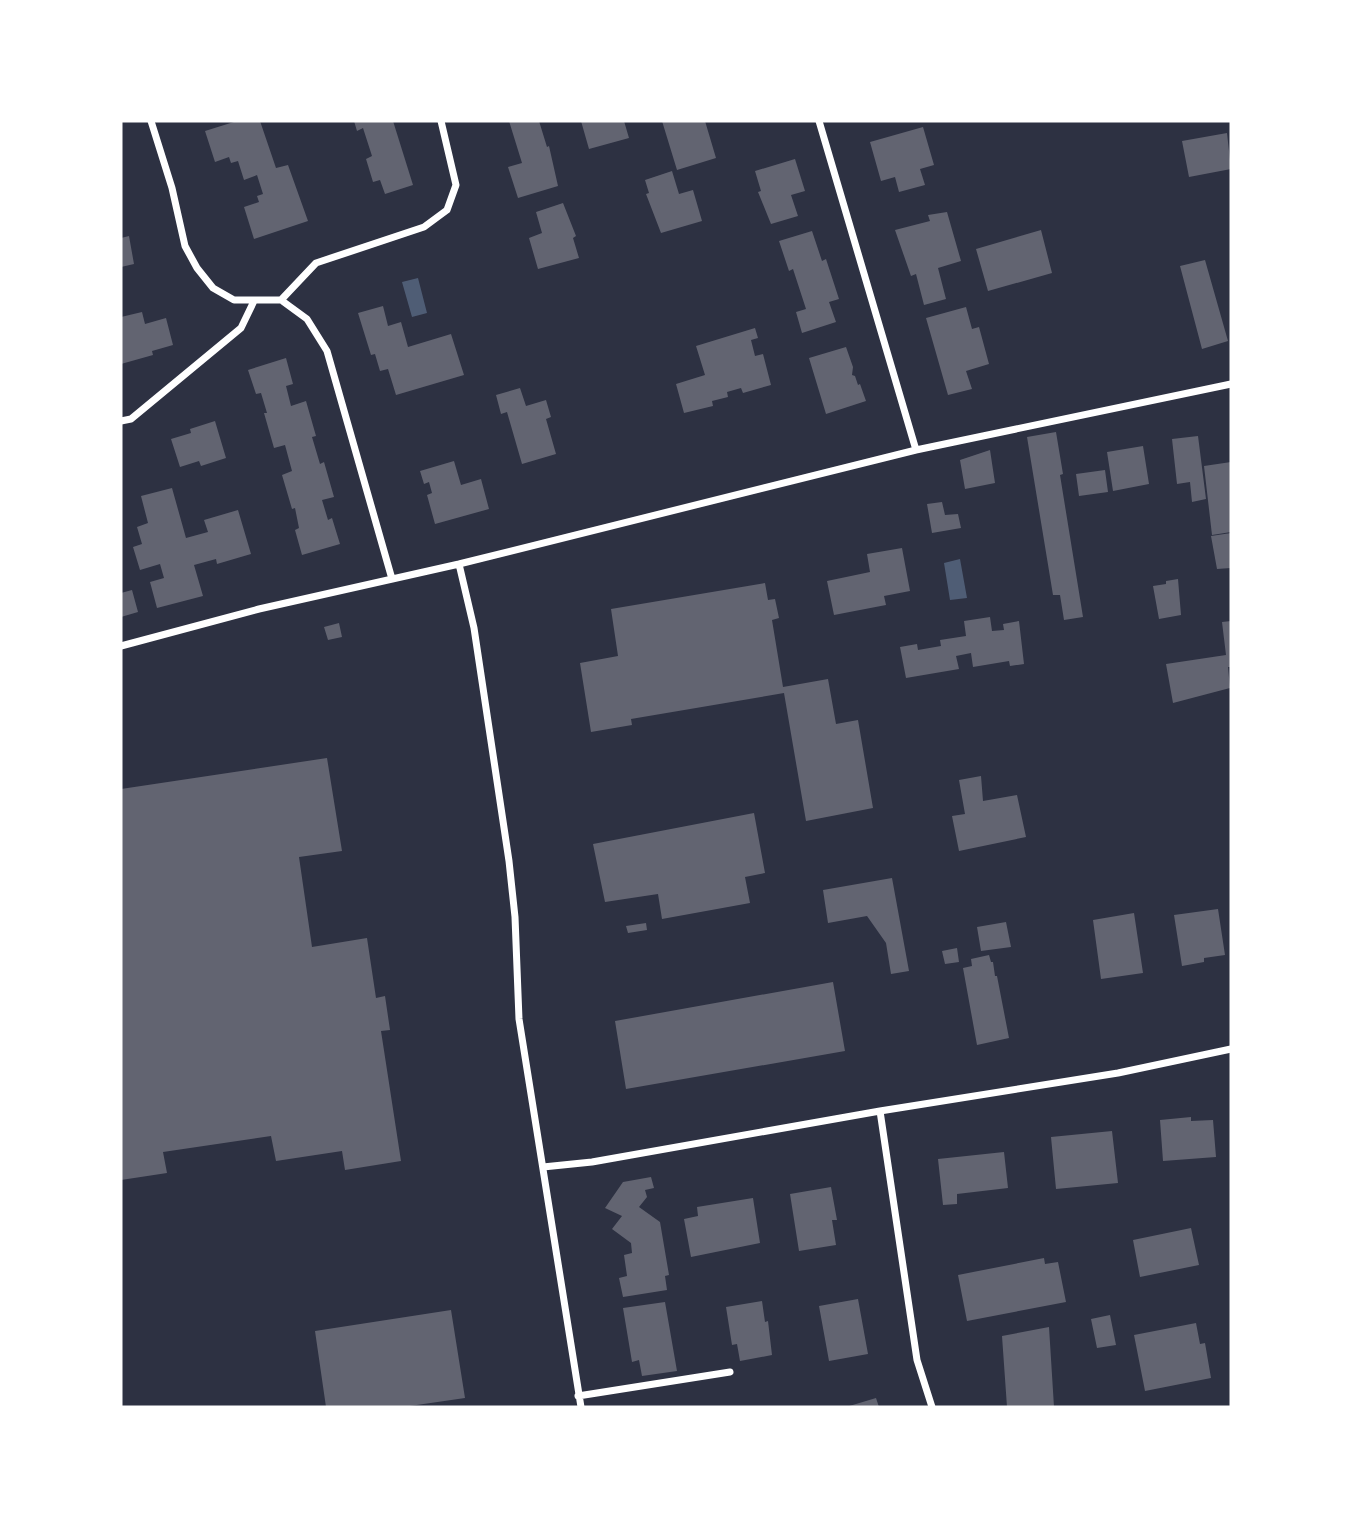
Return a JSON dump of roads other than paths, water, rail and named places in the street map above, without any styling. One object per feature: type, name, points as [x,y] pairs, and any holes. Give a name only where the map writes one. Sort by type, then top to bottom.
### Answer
[{"type":"street","points":[[150,121],[172,188],[185,246],[197,268],[213,288],[234,300],[281,300],[307,319],[327,351],[391,579]]},
{"type":"street","points":[[281,300],[316,263],[425,228],[447,210],[456,185],[441,121]]},
{"type":"street","points":[[819,121],[916,450]]},
{"type":"street","points":[[121,421],[131,419],[241,328],[254,301]]},
{"type":"street","points":[[121,646],[259,609],[459,564],[916,450],[1231,384]]},
{"type":"street","points":[[459,564],[474,628],[509,861],[515,917],[519,1019],[581,1407]]},
{"type":"street","points":[[543,1167],[592,1162],[880,1111],[1118,1073],[1231,1049]]},
{"type":"street","points":[[880,1111],[917,1360],[932,1407]]},
{"type":"street","points":[[578,1396],[730,1372]]},
{"type":"water","points":[[418,278],[427,313],[412,317],[402,282]]},
{"type":"water","points":[[960,559],[967,598],[950,600],[944,563]]}]
